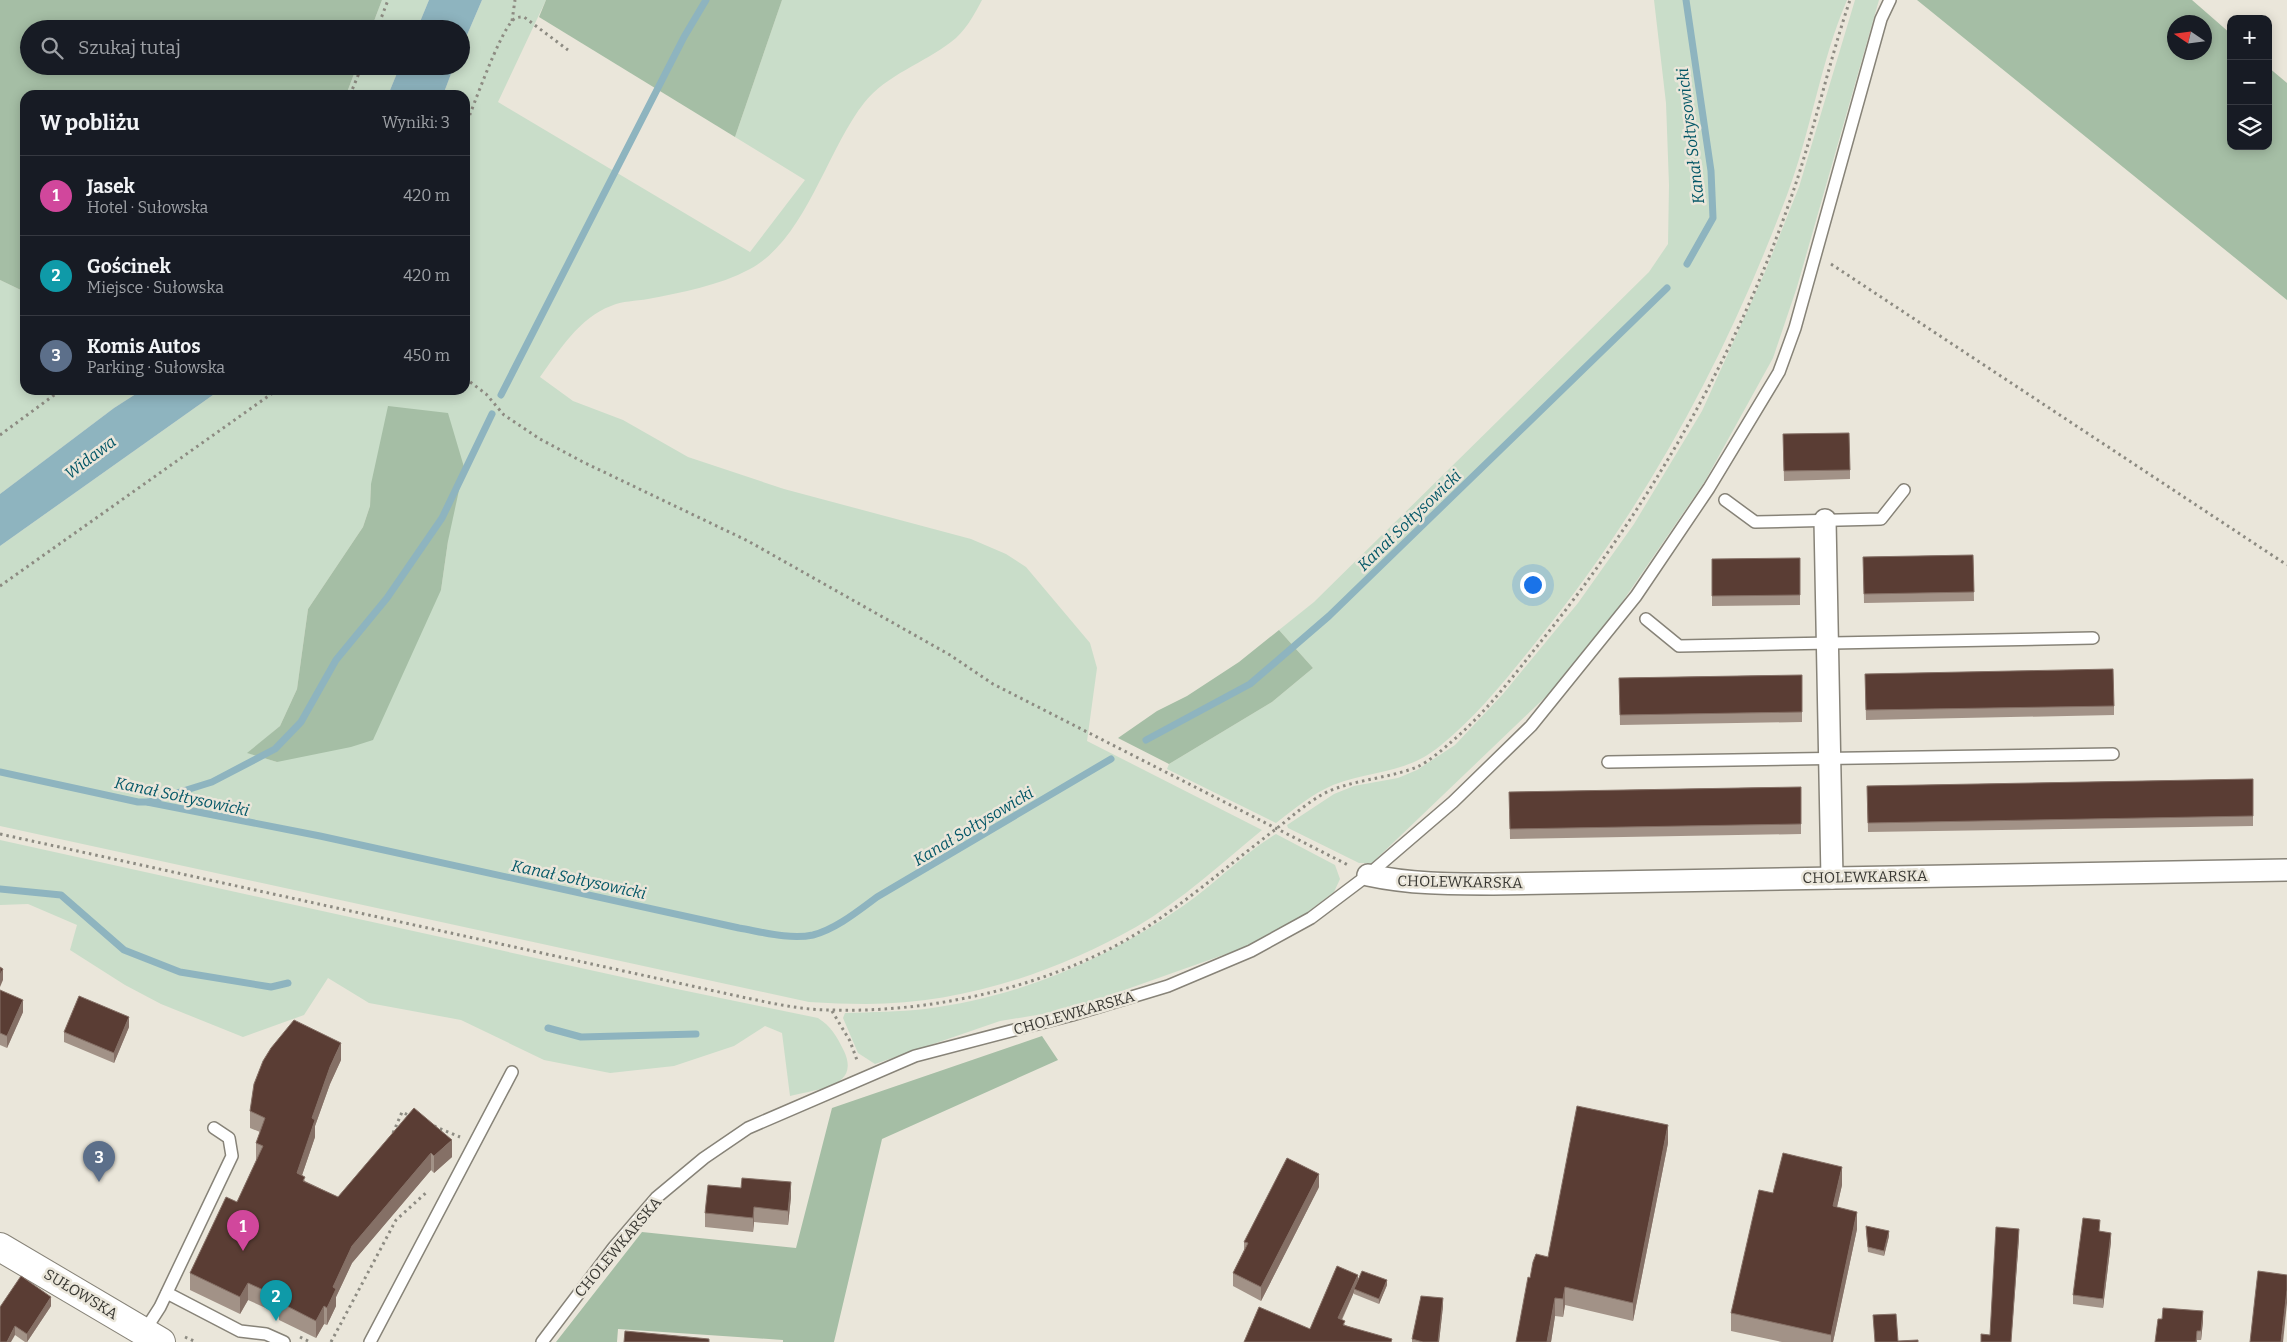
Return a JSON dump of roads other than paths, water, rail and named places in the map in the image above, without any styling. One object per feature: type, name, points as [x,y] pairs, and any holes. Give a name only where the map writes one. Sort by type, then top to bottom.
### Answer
[{"type":"main road","name":"SUŁOWSKA","points":[[0,1247],[153,1337]]},
{"type":"street","points":[[1825,520],[1832,878]]},
{"type":"street","name":"CHOLEWKARSKA","points":[[1368,876],[1392,880],[1454,884],[2287,870]]},
{"type":"lane","points":[[1368,876],[1453,802],[1538,719],[1636,596],[1709,488],[1779,372],[1795,328],[1882,19],[1890,0]]},
{"type":"lane","points":[[1725,500],[1756,522],[1881,519],[1904,490]]},
{"type":"lane","points":[[1646,619],[1680,646],[2093,638]]},
{"type":"lane","points":[[1608,762],[2113,754]]},
{"type":"lane","name":"CHOLEWKARSKA","points":[[542,1342],[614,1246],[650,1205],[704,1158],[748,1128],[915,1056],[1072,1015],[1168,986],[1260,946],[1311,918],[1368,876]]},
{"type":"lane","points":[[370,1342],[512,1072]]},
{"type":"lane","points":[[153,1337],[167,1293],[232,1156],[229,1138],[214,1128]]},
{"type":"lane","points":[[167,1293],[240,1331],[266,1334],[284,1342]]},
{"type":"water","points":[[429,0],[482,0],[470,28],[470,20],[421,20]]},
{"type":"water","points":[[396,75],[451,75],[445,90],[390,90]]},
{"type":"water","name":"Widawa","points":[[134,395],[213,395],[0,546],[0,494],[114,408]]},
{"type":"waterway","points":[[501,395],[684,37],[706,0]]},
{"type":"waterway","name":"Kanał Sołtysowicki","points":[[1686,0],[1711,171],[1713,218],[1687,264]]},
{"type":"waterway","name":"Kanał Sołtysowicki","points":[[1146,740],[1250,684],[1329,616],[1667,288]]},
{"type":"waterway","points":[[148,802],[212,782],[275,749],[301,722],[336,660],[387,598],[442,518],[492,414]]},
{"type":"waterway","name":"Kanał Sołtysowicki","points":[[0,772],[138,802],[147,802],[320,836],[739,928],[795,937],[813,935],[838,924],[877,897],[1111,759]]},
{"type":"waterway","points":[[0,889],[61,895],[124,950],[180,972],[271,987],[288,983]]},
{"type":"waterway","points":[[548,1028],[581,1037],[696,1034]]},
{"type":"place","name":"Komis Autos","points":[[99,1182]]},
{"type":"place","name":"Jasek","points":[[243,1251]]},
{"type":"place","name":"Gościnek","points":[[276,1321]]}]
